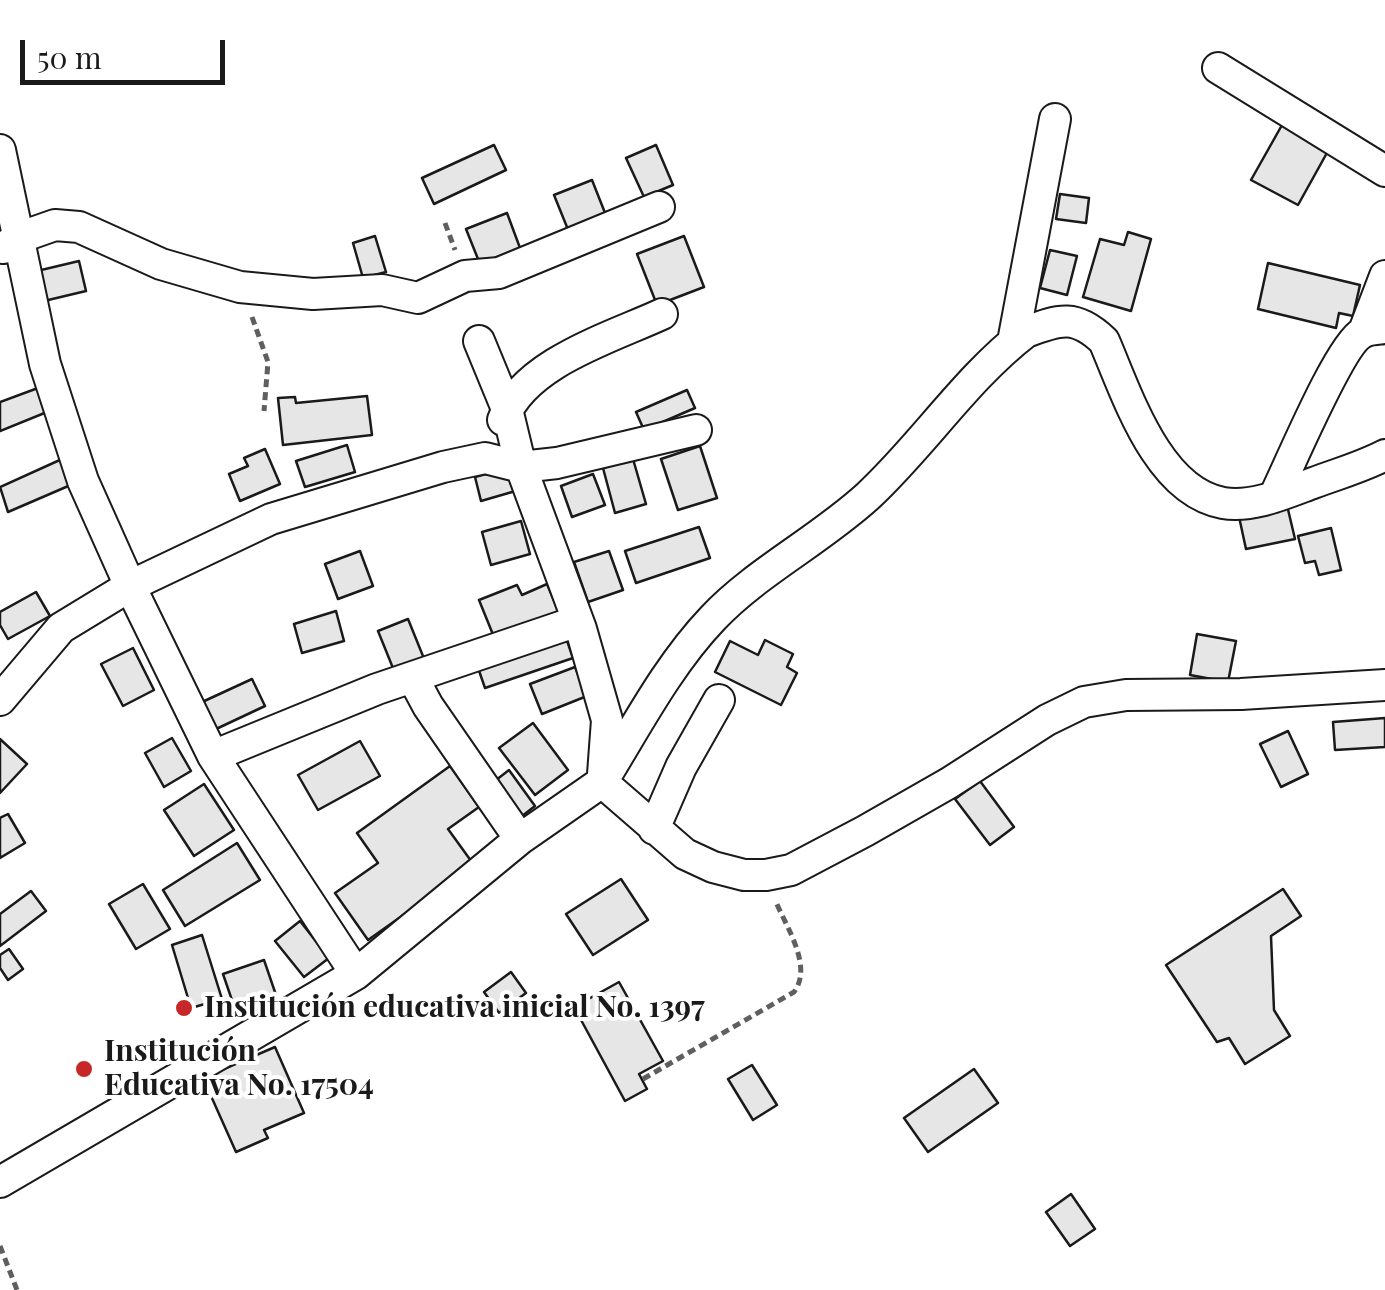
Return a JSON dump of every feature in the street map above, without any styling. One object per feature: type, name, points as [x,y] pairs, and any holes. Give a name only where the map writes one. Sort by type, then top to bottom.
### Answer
[{"type":"street","points":[[1218,68],[1385,170]]},
{"type":"street","points":[[1013,342],[1055,119]]},
{"type":"street","points":[[0,150],[9,244],[83,481],[213,756],[356,974]]},
{"type":"street","points":[[9,244],[55,225],[78,227],[161,264],[240,287],[314,294],[382,290],[418,298],[465,276],[499,274],[659,207]]},
{"type":"street","points":[[1274,497],[1353,341],[1374,330],[1385,276]]},
{"type":"street","points":[[484,458],[507,408],[526,383],[549,367],[662,314]]},
{"type":"street","points":[[0,1182],[356,974],[520,839],[602,782],[671,674],[713,618],[870,494],[1026,332],[1062,321],[1078,322],[1091,329],[1104,342],[1148,439],[1164,464],[1190,486],[1225,503],[1274,497],[1385,456]]},
{"type":"street","points":[[480,342],[507,408],[521,466],[578,621],[607,720],[602,782]]},
{"type":"street","points":[[0,700],[61,628],[130,586],[272,520],[443,466],[484,458],[521,466],[584,458],[696,430]]},
{"type":"street","points":[[213,756],[377,689],[578,621]]},
{"type":"street","points":[[413,678],[428,706],[520,839]]},
{"type":"street","points":[[602,782],[685,854],[713,867],[744,875],[766,875],[791,870],[865,831],[1046,720],[1084,702],[1126,696],[1385,685]]},
{"type":"street","points":[[654,829],[681,767],[719,700]]},
{"type":"path","points":[[240,287],[268,362],[264,411]]},
{"type":"path","points":[[643,1079],[784,1001],[800,985],[801,964],[766,875]]},
{"type":"path","points":[[0,1246],[17,1290]]},
{"type":"building","points":[[1282,125],[1328,151],[1298,205],[1251,180]]},
{"type":"building","points":[[494,145],[506,170],[434,204],[422,178]]},
{"type":"building","points":[[656,145],[673,185],[644,197],[626,158]]},
{"type":"building","points":[[592,180],[609,223],[571,237],[554,195]]},
{"type":"building","points":[[1060,194],[1089,198],[1086,223],[1056,219]]},
{"type":"building","points":[[507,213],[520,248],[480,264],[466,229]]},
{"type":"building","points":[[1128,232],[1151,239],[1131,311],[1083,297],[1100,239],[1124,245]]},
{"type":"building","points":[[375,236],[386,272],[363,278],[353,243]]},
{"type":"building","points":[[684,236],[704,287],[657,305],[637,254]]},
{"type":"building","points":[[1050,250],[1077,256],[1067,295],[1040,288]]},
{"type":"building","points":[[79,261],[86,291],[44,301],[37,271]]},
{"type":"building","points":[[1268,263],[1360,285],[1353,316],[1339,313],[1336,328],[1258,309]]},
{"type":"building","points":[[38,388],[47,412],[0,431],[0,402]]},
{"type":"building","points":[[687,390],[695,408],[644,430],[636,412]]},
{"type":"building","points":[[367,396],[372,435],[283,445],[278,398],[295,397],[296,403]]},
{"type":"building","points":[[347,445],[355,472],[305,487],[296,461]]},
{"type":"building","points":[[700,446],[717,498],[678,510],[661,459]]},
{"type":"building","points":[[265,449],[280,484],[240,501],[229,474],[248,466],[244,458]]},
{"type":"building","points":[[62,459],[73,484],[8,512],[0,487]]},
{"type":"building","points":[[633,459],[646,504],[615,513],[603,468]]},
{"type":"building","points":[[512,467],[519,490],[481,501],[475,477]]},
{"type":"building","points":[[593,474],[605,505],[572,517],[561,486]]},
{"type":"building","points":[[1286,501],[1295,539],[1246,549],[1238,512]]},
{"type":"building","points":[[521,521],[530,554],[491,565],[482,532]]},
{"type":"building","points":[[699,527],[710,558],[636,583],[625,551]]},
{"type":"building","points":[[1331,528],[1341,570],[1319,575],[1315,561],[1305,563],[1298,536]]},
{"type":"building","points":[[360,551],[373,586],[338,599],[325,564]]},
{"type":"building","points":[[609,551],[623,590],[588,602],[574,562]]},
{"type":"building","points":[[547,584],[560,615],[496,642],[479,600],[517,585],[522,595]]},
{"type":"building","points":[[36,592],[50,616],[8,639],[0,625],[0,612]]},
{"type":"building","points":[[336,611],[344,641],[302,653],[294,624]]},
{"type":"building","points":[[408,619],[427,666],[397,678],[378,631]]},
{"type":"building","points":[[564,632],[573,658],[485,688],[476,662]]},
{"type":"building","points":[[1197,634],[1236,641],[1228,682],[1190,675]]},
{"type":"building","points":[[765,640],[793,654],[787,667],[797,673],[781,705],[715,672],[730,641],[758,655]]},
{"type":"building","points":[[133,648],[154,690],[123,706],[101,664]]},
{"type":"building","points":[[575,667],[587,696],[542,714],[530,684]]},
{"type":"building","points":[[252,679],[265,706],[214,730],[200,703]]},
{"type":"building","points":[[1385,718],[1385,747],[1335,750],[1333,722]]},
{"type":"building","points":[[533,723],[568,770],[535,795],[499,748]]},
{"type":"building","points":[[1288,731],[1308,774],[1281,787],[1260,744]]},
{"type":"building","points":[[172,738],[191,771],[164,787],[145,753]]},
{"type":"building","points":[[0,739],[27,764],[0,793]]},
{"type":"building","points":[[360,741],[380,776],[318,810],[298,775]]},
{"type":"building","points":[[450,766],[479,807],[448,829],[474,865],[368,940],[335,893],[378,863],[357,833]]},
{"type":"building","points":[[509,770],[535,806],[517,820],[491,784]]},
{"type":"building","points":[[980,781],[1014,827],[990,845],[955,799]]},
{"type":"building","points":[[204,784],[234,830],[194,856],[164,810]]},
{"type":"building","points":[[8,814],[25,843],[0,858],[0,818]]},
{"type":"building","points":[[237,843],[260,880],[185,926],[163,890]]},
{"type":"building","points":[[621,879],[648,920],[593,955],[566,914]]},
{"type":"building","points":[[143,884],[170,929],[136,949],[109,904]]},
{"type":"building","points":[[1283,889],[1301,916],[1271,936],[1274,1010],[1290,1036],[1245,1064],[1229,1038],[1217,1042],[1166,965]]},
{"type":"building","points":[[31,891],[46,911],[0,946],[0,914]]},
{"type":"building","points":[[300,921],[329,958],[304,977],[275,941]]},
{"type":"building","points":[[202,935],[222,999],[191,1008],[172,945]]},
{"type":"building","points":[[9,949],[23,969],[8,980],[0,968],[0,955]]},
{"type":"building","points":[[264,960],[276,995],[235,1009],[223,974]]},
{"type":"building","points":[[511,972],[526,993],[499,1013],[484,992]]},
{"type":"building","points":[[619,982],[663,1061],[639,1074],[647,1089],[625,1101],[574,1007]]},
{"type":"building","points":[[275,1047],[304,1113],[264,1130],[268,1138],[236,1152],[203,1078]]},
{"type":"building","points":[[752,1065],[777,1105],[753,1120],[728,1079]]},
{"type":"building","points":[[974,1069],[998,1103],[928,1152],[904,1118]]},
{"type":"building","points":[[1071,1194],[1095,1229],[1070,1246],[1046,1212]]},
{"type":"place","name":"Institución educativa inicial No. 1397","points":[[184,1008]]},
{"type":"place","name":"Institución Educativa No. 17504","points":[[84,1069]]}]
